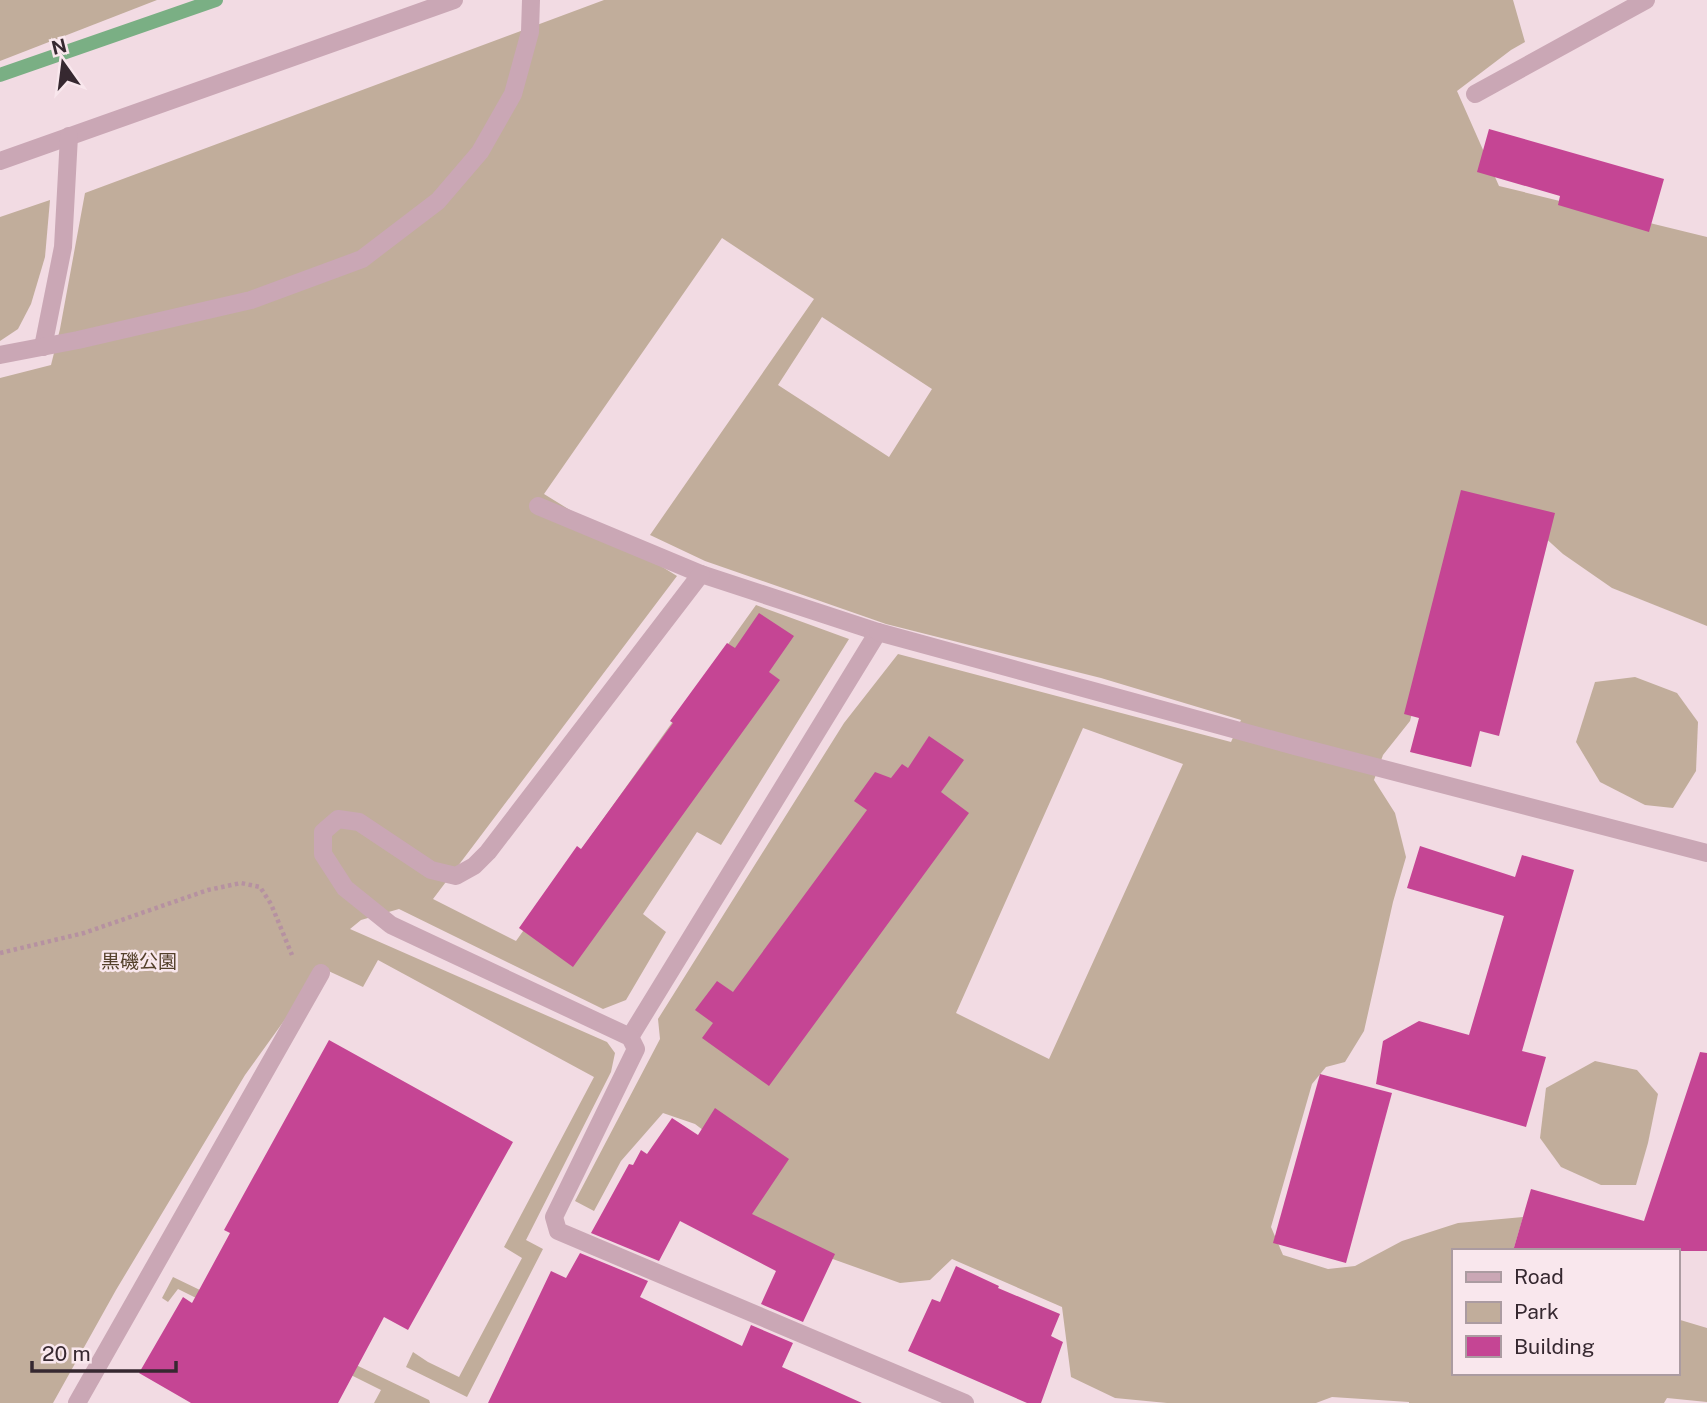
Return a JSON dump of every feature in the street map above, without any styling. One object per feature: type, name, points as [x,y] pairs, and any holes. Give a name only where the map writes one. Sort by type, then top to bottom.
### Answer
[{"type":"street","points":[[0,161],[454,0]]},
{"type":"street","points":[[0,355],[251,300],[362,259],[438,201],[480,152],[513,94],[530,32],[531,0]]},
{"type":"street","points":[[1475,94],[1646,0]]},
{"type":"street","points":[[43,347],[63,247],[69,136]]},
{"type":"street","points":[[538,506],[701,573],[878,632],[1295,746],[1707,853]]},
{"type":"street","points":[[701,573],[488,852],[474,866],[456,876],[431,870],[359,822],[338,819],[323,832],[323,854],[345,887],[391,925],[630,1037],[636,1049],[554,1217],[558,1231],[965,1403]]},
{"type":"street","points":[[630,1037],[878,632]]},
{"type":"street","points":[[77,1403],[321,972]]},
{"type":"path","points":[[0,953],[84,933],[208,890],[241,883],[260,887],[271,904],[309,994]]},
{"type":"green space","points":[[0,0],[157,0],[0,61]]},
{"type":"green space","name":"黒磯公園","points":[[604,0],[1513,0],[1525,42],[1457,91],[1499,186],[1707,237],[1707,626],[1612,588],[1563,554],[1530,524],[1465,512],[1410,721],[1383,755],[1374,780],[1395,813],[1406,857],[1364,1031],[1345,1062],[1326,1067],[1312,1084],[1271,1227],[1283,1255],[1328,1269],[1355,1266],[1402,1241],[1458,1223],[1523,1217],[1514,1249],[1452,1249],[1452,1375],[1679,1375],[1679,1320],[1707,1328],[1707,1402],[1667,1398],[1664,1403],[1409,1403],[1332,1397],[1316,1403],[1167,1403],[1115,1398],[1071,1377],[1062,1307],[952,1259],[930,1280],[900,1283],[799,1247],[732,1201],[732,1152],[695,1124],[663,1113],[621,1161],[594,1211],[575,1201],[660,1039],[658,1019],[844,723],[898,654],[1231,742],[1241,720],[1101,678],[886,624],[705,561],[650,535],[814,299],[722,238],[544,494],[677,576],[433,899],[516,941],[756,605],[849,639],[721,845],[697,832],[643,914],[666,932],[626,1000],[603,1009],[399,909],[361,920],[350,929],[607,1042],[615,1053],[611,1072],[526,1240],[543,1249],[467,1397],[406,1367],[413,1352],[459,1377],[522,1258],[504,1247],[594,1077],[378,960],[363,987],[322,968],[245,1075],[116,1290],[53,1403],[0,1403],[0,378],[51,365],[85,193]],"holes":[[[822,317],[932,389],[889,457],[778,385]],[[1083,728],[1183,764],[1049,1059],[956,1013]]]},
{"type":"green space","points":[[50,200],[45,257],[31,304],[18,329],[0,341],[0,217]]},
{"type":"green space","points":[[1635,677],[1677,693],[1698,722],[1696,771],[1673,808],[1645,805],[1600,782],[1576,742],[1595,682]]},
{"type":"green space","points":[[1595,1061],[1637,1070],[1658,1094],[1636,1185],[1601,1185],[1561,1167],[1540,1138],[1546,1088]]},
{"type":"green space","points":[[173,1277],[429,1400],[430,1403],[374,1403],[381,1390],[178,1289],[168,1302],[162,1298]]},
{"type":"building","points":[[1489,129],[1664,179],[1649,232],[1558,205],[1560,196],[1477,172]]},
{"type":"building","points":[[1461,490],[1555,513],[1499,736],[1480,731],[1471,767],[1410,752],[1419,718],[1404,714]]},
{"type":"building","points":[[759,613],[794,636],[769,672],[780,680],[573,967],[519,928],[577,846],[581,849],[673,723],[670,721],[727,643],[735,648]]},
{"type":"building","points":[[929,736],[964,760],[941,792],[969,813],[769,1086],[702,1038],[713,1023],[695,1010],[717,981],[733,992],[867,810],[854,801],[875,772],[891,778],[902,764],[908,768]]},
{"type":"building","points":[[1420,846],[1515,877],[1522,855],[1574,870],[1522,1051],[1546,1057],[1526,1127],[1376,1084],[1383,1041],[1419,1021],[1469,1035],[1504,916],[1407,888]]},
{"type":"building","points":[[329,1040],[513,1142],[408,1330],[384,1317],[338,1403],[191,1403],[139,1373],[183,1297],[192,1303],[230,1233],[224,1230]]},
{"type":"building","points":[[1700,1052],[1707,1053],[1707,1251],[1514,1249],[1531,1189],[1644,1221]]},
{"type":"building","points":[[1320,1074],[1392,1093],[1346,1263],[1273,1243]]},
{"type":"building","points":[[715,1108],[789,1159],[752,1214],[835,1254],[803,1322],[761,1304],[776,1271],[680,1221],[659,1261],[591,1233],[629,1164],[633,1165],[641,1150],[647,1154],[672,1118],[698,1135]]},
{"type":"building","points":[[580,1253],[648,1281],[640,1297],[742,1346],[751,1325],[793,1343],[782,1367],[862,1403],[488,1403],[551,1271],[566,1278]]},
{"type":"building","points":[[956,1266],[999,1286],[998,1288],[1060,1314],[1051,1336],[1063,1342],[1041,1403],[1027,1403],[908,1351],[932,1299],[940,1302]]},
{"type":"waterway","points":[[0,75],[216,0]]}]
